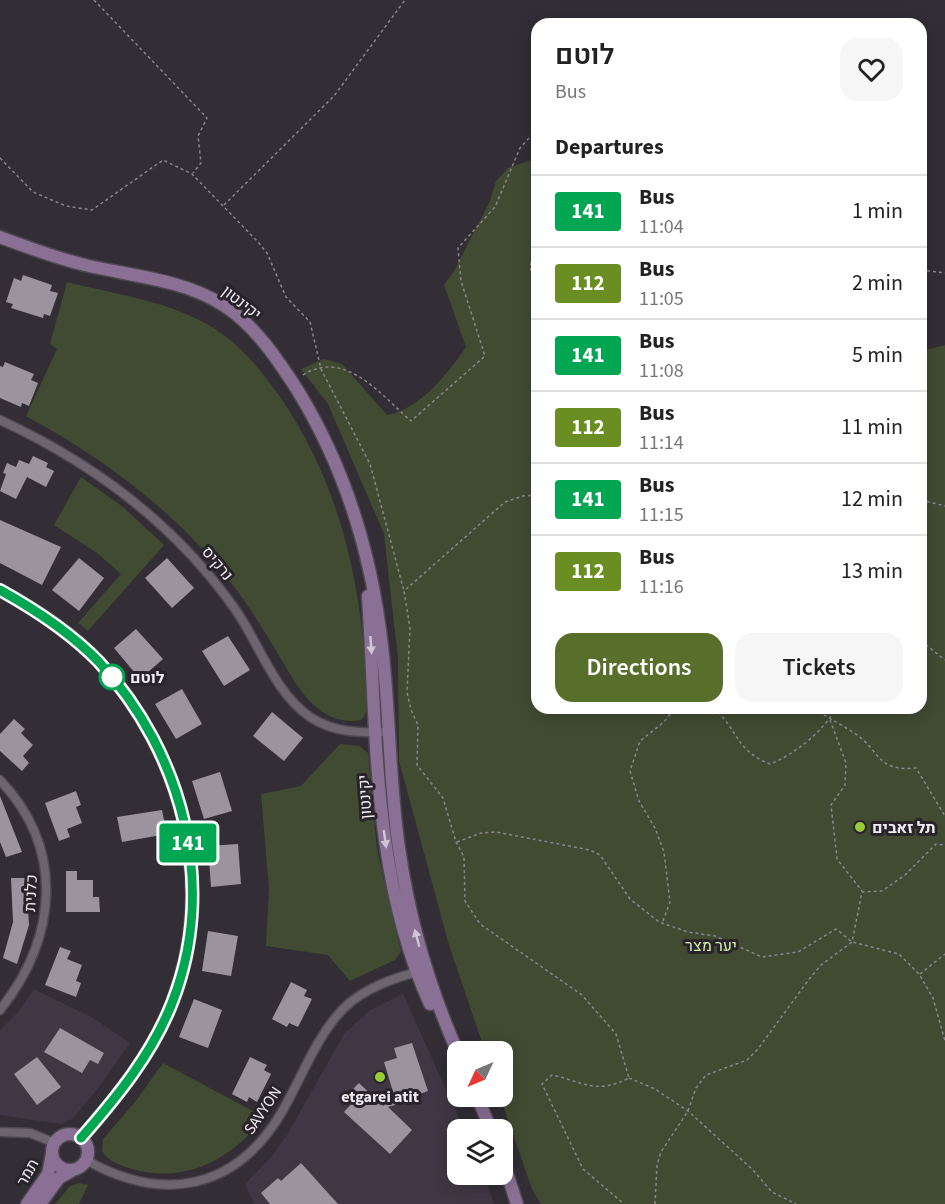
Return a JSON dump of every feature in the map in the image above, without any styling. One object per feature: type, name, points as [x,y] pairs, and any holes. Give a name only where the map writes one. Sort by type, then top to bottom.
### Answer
[{"type":"street","name":"יקינטון","points":[[0,237],[69,261],[173,284],[208,297],[232,311],[246,323],[292,382],[329,451],[357,524],[367,581],[382,732],[388,861],[400,918],[422,970],[438,1020],[450,1041]]},
{"type":"street","name":"נרקיס","points":[[0,420],[82,463],[139,504],[165,528],[190,553],[230,602],[256,640],[282,687],[299,708],[320,723],[332,728],[358,733],[382,732]]},
{"type":"street","points":[[0,590],[37,611],[69,635],[98,661],[136,709],[158,747],[171,778],[181,809],[192,869],[194,907],[190,942],[183,974],[172,1004],[159,1032],[128,1081],[81,1138]]},
{"type":"street","name":"כלנית","points":[[0,780],[18,799],[37,834],[46,869],[47,892],[40,936],[29,967],[0,1010]]},
{"type":"street","name":"SAVYON","points":[[86,1160],[108,1174],[151,1188],[194,1185],[214,1178],[234,1167],[268,1134],[328,1028],[342,1009],[364,993],[422,970]]},
{"type":"street","points":[[0,1132],[30,1133],[53,1149],[59,1166],[73,1170],[80,1167],[86,1160],[88,1150],[81,1138],[68,1134],[53,1149]]},
{"type":"street","name":"תמר","points":[[27,1204],[47,1176],[53,1149]]},
{"type":"street","name":"תמר","points":[[40,1204],[59,1178],[73,1170]]},
{"type":"street","points":[[511,1185],[517,1204]]},
{"type":"path","points":[[94,0],[207,117],[198,136],[201,163],[192,174]]},
{"type":"path","points":[[223,206],[334,96],[405,0]]},
{"type":"path","points":[[292,382],[307,372],[333,365],[360,376],[411,421],[485,356],[461,281],[458,248],[495,207],[520,148],[531,136]]},
{"type":"path","points":[[0,158],[33,192],[66,206],[92,210],[163,160],[192,174],[267,253],[286,297],[310,322],[321,369],[370,464],[404,591],[410,628],[407,692],[411,710],[418,725],[417,765],[443,798],[456,842],[464,857],[465,901],[480,924],[582,995],[616,1034],[629,1078]]},
{"type":"path","points":[[927,271],[945,273]]},
{"type":"path","points":[[404,591],[505,502],[523,495],[531,495]]},
{"type":"path","points":[[927,502],[945,506]]},
{"type":"path","points":[[927,645],[945,660]]},
{"type":"path","points":[[663,923],[670,902],[664,852],[655,828],[639,801],[630,771],[640,741],[670,714]]},
{"type":"path","points":[[721,714],[745,750],[757,759],[770,764],[786,759],[830,720],[832,714]]},
{"type":"path","points":[[822,714],[856,734],[885,763],[899,770],[916,768],[945,816]]},
{"type":"path","points":[[656,1204],[657,1165],[660,1152],[688,1111],[696,1088],[706,1075],[747,1060],[758,1049],[821,965],[852,942],[862,892],[837,859],[831,805],[845,785],[846,763],[830,720]]},
{"type":"path","points":[[456,842],[481,833],[496,832],[590,850],[600,855],[630,899],[647,914],[663,923],[688,932],[715,936],[762,957],[798,952],[836,929],[852,942],[899,954],[919,974],[933,998],[945,1041]]},
{"type":"path","points":[[862,892],[882,891],[905,875],[936,844],[945,845]]},
{"type":"path","points":[[919,974],[945,954]]},
{"type":"path","points":[[624,1204],[583,1169],[542,1084],[552,1074],[578,1081],[589,1088],[614,1086],[629,1078]]},
{"type":"path","points":[[629,1078],[655,1089],[688,1111],[752,1170],[772,1192],[796,1204]]},
{"type":"shaded area","points":[[34,989],[93,1018],[130,1043],[96,1091],[72,1119],[62,1124],[0,1115],[0,1030],[19,1011]]},
{"type":"shaded area","name":"etgarei atit","points":[[403,994],[447,1091],[447,1107],[454,1107],[459,1119],[447,1119],[447,1185],[487,1185],[494,1204],[254,1204],[245,1184],[272,1156],[287,1135],[344,1034],[370,1010]]},
{"type":"green space","name":"יער מצר","points":[[531,160],[531,714],[927,714],[927,350],[945,345],[945,1204],[541,1204],[532,1189],[513,1134],[513,1119],[508,1119],[503,1107],[513,1107],[513,1041],[482,1041],[449,945],[399,761],[398,659],[384,534],[328,404],[301,369],[324,359],[342,364],[387,415],[400,411],[422,398],[451,368],[466,347],[444,285],[454,271],[490,201],[496,181],[508,168]]},
{"type":"green space","points":[[67,282],[149,302],[190,315],[233,343],[248,357],[280,397],[316,458],[350,557],[362,627],[367,684],[367,708],[361,720],[336,719],[320,710],[309,700],[295,682],[236,589],[191,537],[166,513],[85,451],[26,416],[57,349],[50,344]]},
{"type":"green space","points":[[81,477],[123,507],[164,545],[88,631],[78,623],[121,574],[97,553],[54,525]]},
{"type":"green space","points":[[340,744],[359,746],[368,753],[377,850],[401,952],[395,960],[350,981],[328,955],[266,946],[269,889],[261,794],[301,786]]},
{"type":"green space","points":[[163,1063],[264,1117],[237,1145],[206,1165],[171,1173],[152,1173],[115,1163],[102,1151],[103,1139],[135,1102]]},
{"type":"green space","points":[[79,1183],[88,1185],[79,1204],[55,1204],[70,1186]]},
{"type":"building","points":[[23,275],[52,285],[50,291],[58,293],[50,316],[44,314],[43,318],[11,308],[13,304],[6,302],[14,278],[21,281]]},
{"type":"building","points":[[5,362],[34,374],[31,380],[38,383],[29,406],[22,403],[21,407],[0,398],[0,366],[3,367]]},
{"type":"building","points":[[33,456],[48,463],[46,467],[54,471],[46,487],[27,477],[16,499],[0,491],[7,463],[16,467],[19,460],[29,464]]},
{"type":"building","points":[[0,520],[61,547],[42,585],[0,563]]},
{"type":"building","points":[[79,558],[104,578],[79,611],[52,590]]},
{"type":"building","points":[[167,558],[194,588],[172,608],[145,578]]},
{"type":"building","points":[[136,629],[163,659],[140,679],[114,648]]},
{"type":"building","points":[[228,636],[250,670],[224,686],[202,651]]},
{"type":"building","points":[[182,689],[202,724],[176,739],[155,704]]},
{"type":"building","points":[[272,712],[303,738],[284,761],[253,736]]},
{"type":"building","points":[[14,719],[25,729],[21,733],[33,745],[23,756],[29,763],[22,771],[0,751],[0,734]]},
{"type":"building","points":[[220,772],[232,811],[204,819],[192,781]]},
{"type":"building","points":[[76,791],[81,805],[76,807],[82,823],[67,829],[70,837],[59,841],[45,803]]},
{"type":"building","points":[[0,796],[22,852],[6,857],[0,842]]},
{"type":"building","points":[[162,810],[166,830],[160,831],[161,835],[122,842],[117,817]]},
{"type":"building","points":[[238,844],[241,884],[211,887],[208,846]]},
{"type":"building","points":[[66,871],[77,871],[77,880],[93,880],[93,897],[99,897],[100,912],[66,912]]},
{"type":"building","points":[[11,878],[26,878],[29,925],[17,964],[3,958],[13,922]]},
{"type":"building","points":[[208,931],[238,936],[231,976],[202,971]]},
{"type":"building","points":[[60,947],[71,951],[67,959],[82,965],[76,981],[81,983],[76,997],[45,985]]},
{"type":"building","points":[[291,982],[307,990],[304,996],[312,999],[298,1027],[289,1023],[287,1027],[272,1019]]},
{"type":"building","points":[[194,999],[222,1010],[208,1048],[179,1037]]},
{"type":"building","points":[[60,1028],[104,1053],[98,1064],[90,1060],[82,1073],[44,1052]]},
{"type":"building","points":[[412,1043],[428,1091],[417,1095],[418,1098],[388,1107],[412,1130],[390,1154],[344,1112],[357,1098],[350,1092],[359,1083],[383,1106],[394,1095],[384,1062],[397,1058],[394,1048]]},
{"type":"building","points":[[37,1057],[61,1087],[37,1105],[14,1074]]},
{"type":"building","points":[[250,1057],[267,1065],[264,1070],[271,1074],[257,1102],[249,1097],[247,1102],[232,1094]]},
{"type":"building","points":[[301,1163],[338,1204],[270,1204],[261,1193],[278,1178],[281,1181]]},
{"type":"bus line","name":"141","points":[[0,590],[37,611],[69,635],[98,661],[121,688],[158,747],[171,778],[188,839],[194,907],[183,974],[159,1032],[144,1058],[114,1100],[81,1138]]},
{"type":"place","name":"לוטם","points":[[112,677]]},
{"type":"place","name":"תל זאבים","points":[[860,827]]},
{"type":"place","name":"etgarei atit","points":[[380,1077]]}]
